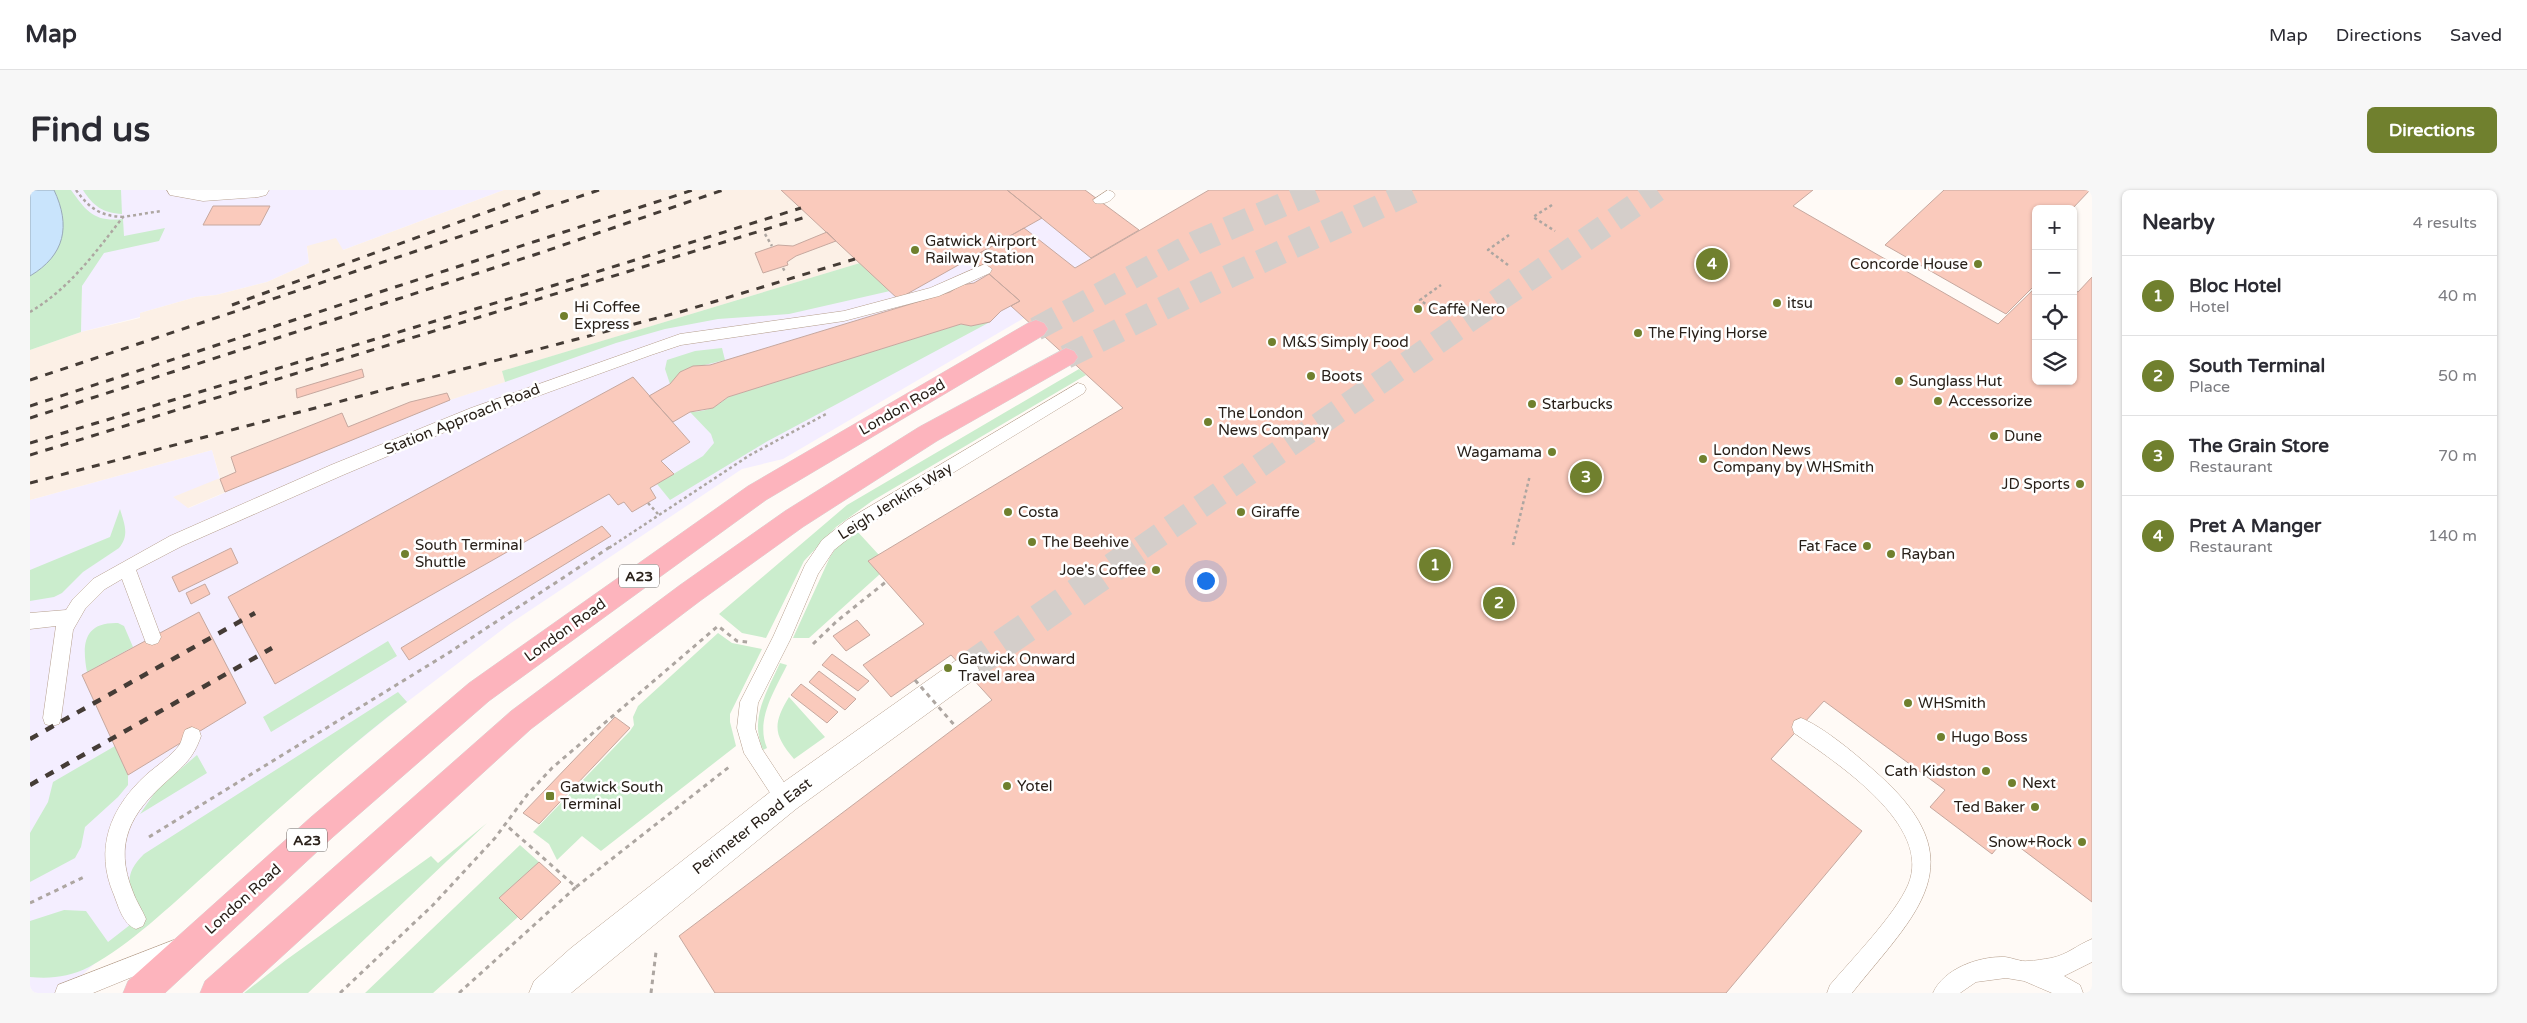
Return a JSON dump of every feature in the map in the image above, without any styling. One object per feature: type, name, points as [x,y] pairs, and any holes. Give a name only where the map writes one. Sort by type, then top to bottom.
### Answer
[{"type":"main road","name":"London Road","points":[[140,993],[322,827],[487,686],[694,536],[757,493],[1036,329]]},
{"type":"main road","points":[[217,993],[521,720],[690,593],[794,519],[928,434],[1066,357]]},
{"type":"street","points":[[178,190],[222,194],[258,190]]},
{"type":"street","name":"Perimeter Road East","points":[[546,993],[583,960],[785,799],[965,670]]},
{"type":"lane","name":"Station Approach Road","points":[[52,718],[64,628],[69,617],[87,594],[126,567],[176,541],[337,470],[477,412],[628,357],[680,340],[826,320],[858,313],[943,289],[985,269]]},
{"type":"lane","name":"Leigh Jenkins Way","points":[[785,799],[752,748],[746,728],[746,714],[749,702],[781,640],[818,557],[838,536],[1078,390]]},
{"type":"lane","points":[[126,567],[152,637]]},
{"type":"lane","points":[[30,621],[69,617]]},
{"type":"lane","points":[[1801,726],[1871,780],[1886,794],[1910,825],[1920,856],[1921,872],[1918,885],[1909,904],[1838,993]]},
{"type":"lane","points":[[136,919],[120,891],[114,859],[117,835],[129,807],[187,750],[192,736]]},
{"type":"lane","points":[[66,993],[198,940]]},
{"type":"lane","points":[[1944,993],[1960,978],[1974,971],[1995,966],[2025,970],[2052,970],[2079,960],[2092,949]]},
{"type":"lane","points":[[2025,970],[2049,979],[2072,993]]},
{"type":"path","points":[[76,190],[94,212],[104,216],[123,217],[167,209]]},
{"type":"path","points":[[1552,205],[1534,217],[1555,231]]},
{"type":"path","points":[[30,312],[51,301],[68,286],[123,217]]},
{"type":"path","points":[[765,234],[772,246]]},
{"type":"path","points":[[1508,264],[1488,250],[1509,235]]},
{"type":"path","points":[[783,268],[785,272]]},
{"type":"path","points":[[1440,314],[1420,300],[1441,285]]},
{"type":"path","points":[[30,903],[84,877],[114,859],[450,652],[750,455],[832,410]]},
{"type":"path","points":[[1513,545],[1530,475]]},
{"type":"path","points":[[648,503],[658,514]]},
{"type":"path","points":[[340,993],[433,904],[506,825],[527,795],[552,768],[718,626],[737,641],[767,645],[771,637],[808,648],[837,621],[887,581]]},
{"type":"path","points":[[915,680],[956,727]]},
{"type":"path","points":[[947,722],[955,716]]},
{"type":"path","points":[[459,993],[576,887],[752,748]]},
{"type":"path","points":[[506,825],[576,887]]},
{"type":"path","points":[[651,993],[657,945]]},
{"type":"shaded area","points":[[67,190],[504,190],[343,250],[307,247],[309,263],[267,282],[216,295],[196,297],[140,313],[140,317],[81,332],[82,286]]},
{"type":"shaded area","points":[[504,190],[781,190],[860,263],[503,371],[505,382],[450,400],[339,444],[188,508],[173,497],[220,478],[212,450],[30,500],[30,350],[81,332],[140,318],[140,313],[196,297],[216,295],[267,282],[309,263],[307,246],[336,238],[343,250]]},
{"type":"shaded area","points":[[1042,218],[1091,258],[1075,268],[1024,318],[783,459],[742,469],[511,623],[407,702],[179,885],[63,993],[30,993],[30,500],[212,450],[220,479],[174,497],[189,508],[339,444],[450,400],[504,382],[526,365],[860,263],[898,299]]},
{"type":"green space","points":[[54,190],[71,190],[87,210],[98,217],[113,220],[123,219],[124,236],[165,228],[159,241],[104,253],[82,286],[81,332],[30,350],[30,276],[50,259],[61,239],[62,215]]},
{"type":"green space","points":[[83,190],[121,190],[122,214],[99,208]]},
{"type":"green space","points":[[860,263],[890,291],[789,314],[718,319],[665,329],[616,343],[505,382],[502,371]]},
{"type":"green space","points":[[990,322],[766,442],[670,500],[657,484],[703,456],[714,443],[711,434],[690,412],[706,410],[720,404],[728,397],[961,324],[971,326]]},
{"type":"green space","points":[[722,348],[725,360],[684,370],[670,384],[665,369],[667,360],[695,351]]},
{"type":"green space","points":[[1079,369],[1086,375],[872,501],[836,527],[804,561],[766,638],[742,633],[719,614],[847,505]]},
{"type":"green space","points":[[120,509],[125,534],[119,548],[83,572],[62,593],[54,597],[30,601],[30,570],[110,537]]},
{"type":"green space","points":[[856,530],[879,555],[868,561],[880,574],[809,638],[793,638],[830,557],[836,548]]},
{"type":"green space","points":[[118,623],[124,626],[133,647],[87,672],[85,644],[91,631],[98,626]]},
{"type":"green space","points":[[718,633],[732,643],[762,649],[730,714],[736,746],[601,851],[582,836],[557,860],[549,844],[533,832],[630,731],[634,725],[633,717],[638,706]]},
{"type":"green space","points":[[388,641],[397,656],[271,732],[263,717]]},
{"type":"green space","points":[[780,663],[787,665],[768,705],[763,727],[767,748],[763,750],[758,727],[761,705]]},
{"type":"green space","points":[[398,692],[407,702],[329,765],[135,936],[105,958],[82,970],[60,976],[30,977],[30,921],[64,910],[86,911],[108,942],[144,914],[131,890],[130,876],[137,862],[144,854]]},
{"type":"green space","points":[[789,697],[825,737],[794,759],[782,743],[778,730],[780,715]]},
{"type":"green space","points":[[115,746],[128,775],[128,785],[118,797],[85,827],[81,847],[75,858],[30,882],[30,833],[48,802],[53,782]]},
{"type":"green space","points":[[197,755],[207,773],[140,814],[158,788]]},
{"type":"green space","points":[[487,823],[308,993],[244,993],[286,960],[431,856],[438,863]]},
{"type":"green space","points":[[520,845],[539,862],[500,898],[518,917],[433,993],[365,993]]},
{"type":"water","points":[[30,190],[54,190],[59,203],[63,227],[62,239],[51,259],[30,276]]},
{"type":"building","name":"Gatwick Airport Railway Station","points":[[781,190],[1007,190],[1042,218],[898,299]]},
{"type":"building","points":[[1007,190],[1085,190],[1139,230],[1091,258]]},
{"type":"building","points":[[1209,190],[1813,190],[1793,206],[1998,324],[2032,291],[2032,385],[2077,385],[2077,291],[2092,277],[2092,902],[2006,837],[1992,854],[1930,807],[1945,790],[1824,701],[1771,759],[1862,831],[1726,993],[715,993],[679,936],[992,700],[951,655],[891,697],[863,665],[924,624],[868,561],[1123,408],[1011,306],[1020,301],[971,258],[1024,228],[1075,268]]},
{"type":"building","name":"Concorde House","points":[[1944,190],[2090,190],[2076,205],[2032,205],[2032,288],[2006,314],[1885,245]]},
{"type":"building","points":[[213,206],[270,206],[260,225],[203,225]]},
{"type":"building","points":[[827,232],[836,241],[796,256],[787,262],[788,265],[763,273],[755,253],[778,245],[793,246]]},
{"type":"building","points":[[989,274],[1020,301],[1001,311],[990,322],[971,326],[961,324],[728,397],[713,408],[690,412],[673,422],[649,396],[670,384],[680,372],[693,366],[710,365],[950,292],[961,285],[974,283]]},
{"type":"building","points":[[362,369],[364,377],[297,398],[296,389]]},
{"type":"building","name":"South Terminal Shuttle","points":[[633,377],[690,442],[661,461],[674,474],[650,488],[656,498],[632,512],[624,502],[618,505],[609,494],[275,684],[228,597]]},
{"type":"building","points":[[447,393],[450,400],[225,492],[220,479],[236,472],[231,457],[342,413],[348,427],[410,402]]},
{"type":"building","points":[[602,526],[611,536],[409,660],[401,648]]},
{"type":"building","points":[[231,548],[238,563],[179,592],[172,577]]},
{"type":"building","points":[[205,584],[210,594],[191,604],[186,593]]},
{"type":"building","points":[[199,612],[246,703],[128,775],[82,675]]},
{"type":"building","points":[[857,620],[870,635],[846,651],[833,636]]},
{"type":"building","points":[[832,654],[869,681],[858,691],[822,665]]},
{"type":"building","points":[[819,671],[856,699],[845,710],[809,682]]},
{"type":"building","points":[[801,684],[838,712],[827,723],[791,695]]},
{"type":"building","points":[[615,717],[630,728],[539,824],[523,813]]},
{"type":"building","points":[[539,862],[561,882],[521,920],[499,898]]},
{"type":"tunnel","points":[[1036,329],[1197,242],[1317,190]]},
{"type":"tunnel","points":[[1066,357],[1208,286],[1416,190]]},
{"type":"tunnel","points":[[1141,548],[1657,190]]},
{"type":"tunnel","points":[[965,670],[1143,547]]},
{"type":"railway","points":[[232,305],[547,190]]},
{"type":"railway","points":[[30,380],[599,190]]},
{"type":"railway","points":[[30,406],[693,190]]},
{"type":"railway","points":[[30,418],[540,253],[723,190]]},
{"type":"railway","points":[[30,443],[555,285],[801,208]]},
{"type":"railway","points":[[30,455],[809,216]]},
{"type":"railway","points":[[30,483],[680,312],[855,259]]},
{"type":"railway","points":[[30,739],[255,613]]},
{"type":"railway","points":[[30,785],[272,648]]},
{"type":"place","name":"Gatwick Airport Railway Station","points":[[915,250]]},
{"type":"place","name":"Pret A Manger","points":[[1712,264]]},
{"type":"place","name":"Concorde House","points":[[1978,264]]},
{"type":"place","name":"itsu","points":[[1777,303]]},
{"type":"place","name":"Caffè Nero","points":[[1418,309]]},
{"type":"place","name":"Hi Coffee Express","points":[[564,316]]},
{"type":"place","name":"The Flying Horse","points":[[1638,333]]},
{"type":"place","name":"M&S Simply Food","points":[[1272,342]]},
{"type":"place","name":"Boots","points":[[1311,376]]},
{"type":"place","name":"Sunglass Hut","points":[[1899,381]]},
{"type":"place","name":"Accessorize","points":[[1938,401]]},
{"type":"place","name":"Starbucks","points":[[1532,404]]},
{"type":"place","name":"The London News Company","points":[[1208,422]]},
{"type":"place","name":"Dune","points":[[1994,436]]},
{"type":"place","name":"Wagamama","points":[[1552,452]]},
{"type":"place","name":"London News Company by WHSmith","points":[[1703,459]]},
{"type":"place","name":"The Grain Store","points":[[1586,477]]},
{"type":"place","name":"JD Sports","points":[[2080,484]]},
{"type":"place","name":"Costa","points":[[1008,512]]},
{"type":"place","name":"Giraffe","points":[[1241,512]]},
{"type":"place","name":"The Beehive","points":[[1032,542]]},
{"type":"place","name":"Fat Face","points":[[1867,546]]},
{"type":"place","name":"South Terminal Shuttle","points":[[405,554]]},
{"type":"place","name":"Rayban","points":[[1891,554]]},
{"type":"place","name":"Bloc Hotel","points":[[1435,565]]},
{"type":"place","name":"Joe's Coffee","points":[[1156,570]]},
{"type":"place","name":"South Terminal","points":[[1499,603]]},
{"type":"place","name":"Gatwick Onward Travel area","points":[[948,668]]},
{"type":"place","name":"WHSmith","points":[[1908,703]]},
{"type":"place","name":"Hugo Boss","points":[[1941,737]]},
{"type":"place","name":"Cath Kidston","points":[[1986,771]]},
{"type":"place","name":"Next","points":[[2012,783]]},
{"type":"place","name":"Yotel","points":[[1007,786]]},
{"type":"place","name":"Gatwick South Terminal","points":[[550,796]]},
{"type":"place","name":"Ted Baker","points":[[2035,807]]},
{"type":"place","name":"Snow+Rock","points":[[2082,842]]}]
